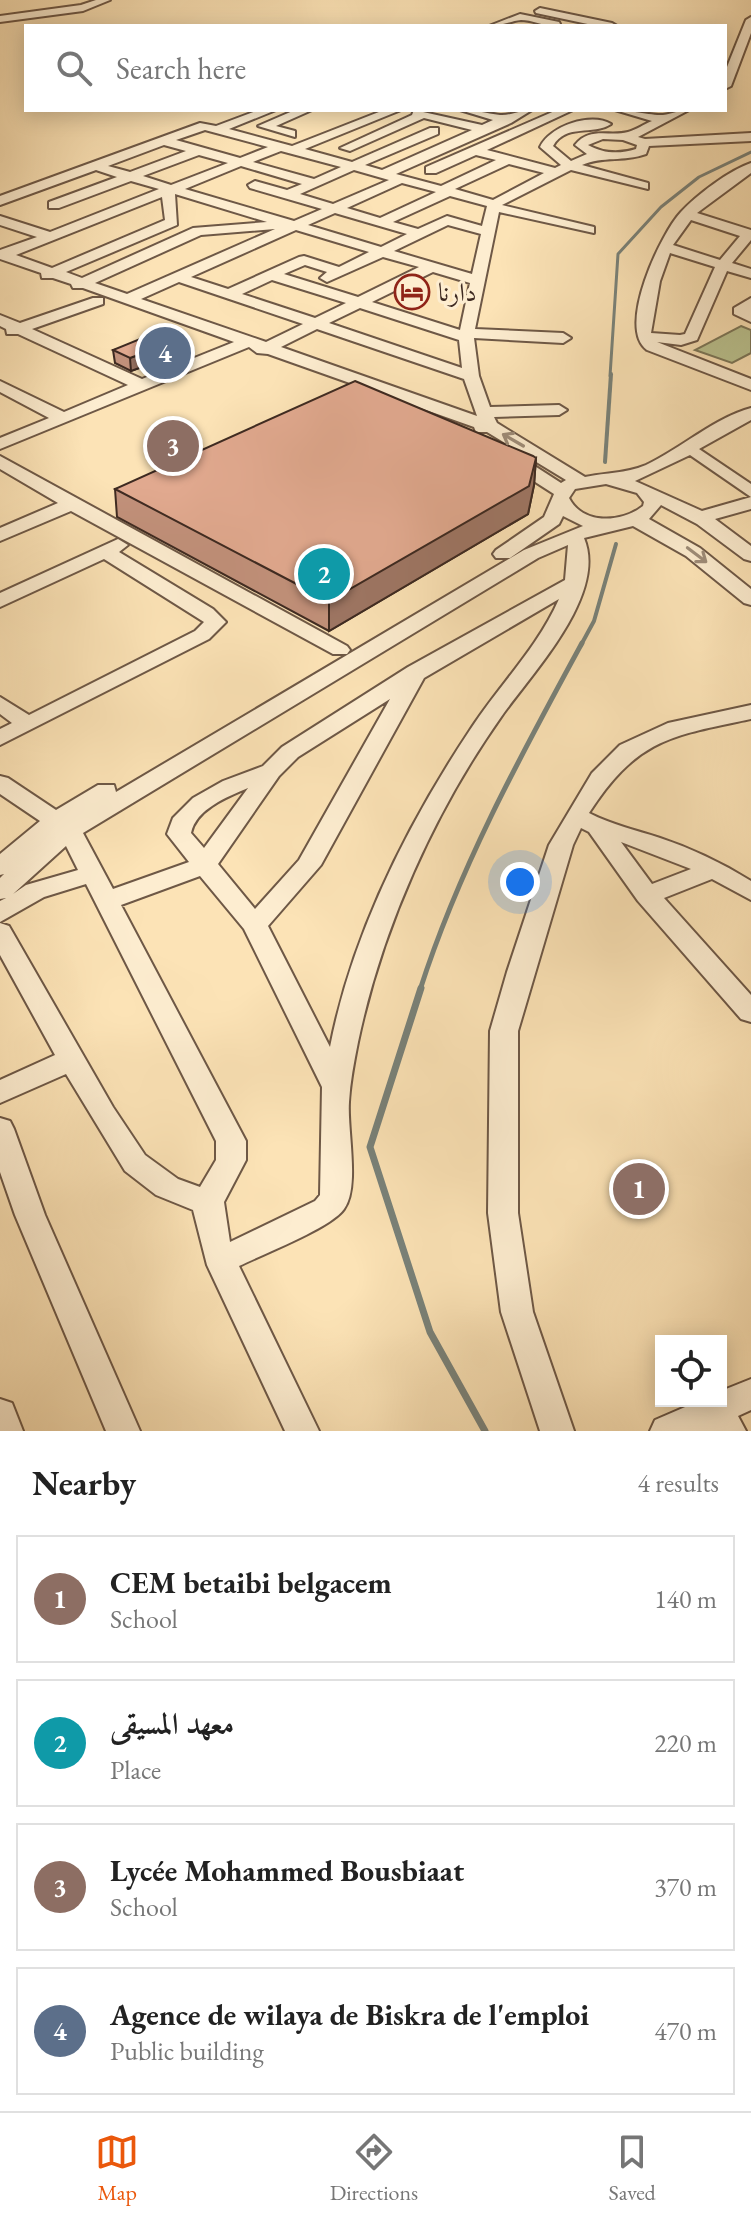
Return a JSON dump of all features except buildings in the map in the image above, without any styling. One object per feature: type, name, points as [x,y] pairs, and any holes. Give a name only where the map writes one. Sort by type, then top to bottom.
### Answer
[{"type":"street","points":[[0,19],[76,10],[105,0]]},
{"type":"street","points":[[540,11],[602,24]]},
{"type":"street","points":[[500,24],[519,17],[541,24]]},
{"type":"street","points":[[729,66],[751,20]]},
{"type":"street","points":[[727,48],[738,50]]},
{"type":"street","points":[[264,126],[301,112]]},
{"type":"street","points":[[360,112],[378,117]]},
{"type":"street","points":[[1,258],[282,146],[318,140],[390,112]]},
{"type":"street","points":[[474,112],[587,139],[603,135],[628,137],[644,143],[751,137]]},
{"type":"street","points":[[384,174],[521,112]]},
{"type":"street","points":[[431,170],[562,112]]},
{"type":"street","points":[[553,116],[594,112]]},
{"type":"street","points":[[629,112],[663,120]]},
{"type":"street","points":[[628,137],[679,112]]},
{"type":"street","points":[[218,129],[245,115]]},
{"type":"street","points":[[7,194],[53,182],[204,126],[245,115],[264,126],[298,132],[282,146]]},
{"type":"street","points":[[346,148],[404,117],[422,115],[483,129]]},
{"type":"street","points":[[404,117],[434,131],[465,138]]},
{"type":"street","points":[[643,186],[570,166],[546,147],[550,138],[558,132],[601,124],[646,128]]},
{"type":"street","points":[[204,126],[447,191],[492,215]]},
{"type":"street","points":[[287,195],[434,131]]},
{"type":"street","points":[[379,223],[519,154],[508,137]]},
{"type":"street","points":[[587,139],[581,145],[597,154]]},
{"type":"street","points":[[318,140],[376,156]]},
{"type":"street","points":[[7,194],[137,144],[159,142],[315,183]]},
{"type":"street","points":[[486,419],[471,376],[467,335],[492,215],[555,172],[597,154],[636,154],[645,148],[644,143]]},
{"type":"street","points":[[452,144],[555,172]]},
{"type":"street","points":[[135,151],[170,162]]},
{"type":"street","points":[[54,205],[198,151]]},
{"type":"street","points":[[407,164],[464,179]]},
{"type":"street","points":[[95,166],[480,281]]},
{"type":"street","points":[[748,172],[701,199],[686,214],[665,247],[650,287],[643,337],[646,342],[671,356],[751,385]]},
{"type":"street","points":[[213,202],[283,174]]},
{"type":"street","points":[[128,299],[289,225],[401,179]]},
{"type":"street","points":[[53,182],[87,193]]},
{"type":"street","points":[[255,185],[417,233]]},
{"type":"street","points":[[171,190],[185,226]]},
{"type":"street","points":[[7,194],[98,218]]},
{"type":"street","points":[[67,290],[185,226],[229,206]]},
{"type":"street","points":[[410,209],[447,220]]},
{"type":"street","points":[[643,337],[681,340],[691,337],[723,265],[744,248],[750,235],[686,214]]},
{"type":"street","points":[[309,287],[447,220],[492,215],[533,216],[589,230]]},
{"type":"street","points":[[0,220],[51,237]]},
{"type":"street","points":[[37,279],[185,226],[289,225]]},
{"type":"street","points":[[253,244],[340,272]]},
{"type":"street","points":[[665,247],[751,274]]},
{"type":"street","points":[[1,258],[54,272],[128,299],[466,434],[543,477],[561,495],[569,512],[580,518],[609,524]]},
{"type":"street","points":[[1,258],[37,279],[232,348],[269,348],[486,419],[580,481],[621,480],[653,468],[751,413]]},
{"type":"street","points":[[229,294],[304,260]]},
{"type":"street","points":[[269,348],[431,267]]},
{"type":"street","points":[[272,275],[467,335],[563,338]]},
{"type":"street","points":[[178,277],[471,376]]},
{"type":"street","points":[[0,335],[98,301]]},
{"type":"street","points":[[751,303],[739,311],[751,317]]},
{"type":"street","points":[[0,320],[141,385]]},
{"type":"street","points":[[0,444],[232,348]]},
{"type":"street","points":[[728,376],[751,365]]},
{"type":"street","points":[[0,386],[63,418]]},
{"type":"street","points":[[466,434],[486,419],[559,410]]},
{"type":"street","points":[[648,493],[670,470],[751,425]]},
{"type":"street","points":[[698,454],[751,492]]},
{"type":"street","points":[[0,461],[72,504],[340,650]]},
{"type":"street","points":[[621,480],[701,517],[751,555]]},
{"type":"street","points":[[0,867],[340,650],[523,542],[552,520],[561,495],[580,481]]},
{"type":"street","points":[[0,891],[62,825],[506,568],[573,535],[636,520],[651,508],[648,493]]},
{"type":"street","points":[[701,517],[751,503]]},
{"type":"street","points":[[0,535],[72,504]]},
{"type":"street","points":[[636,520],[693,552],[751,599]]},
{"type":"street","points":[[221,1260],[326,1210],[335,1199],[332,1125],[335,1086],[349,1017],[382,920],[435,811],[474,742],[568,607],[580,555],[573,535]]},
{"type":"street","points":[[0,601],[133,537]]},
{"type":"street","points":[[0,738],[202,635],[216,622],[106,552]]},
{"type":"street","points":[[106,901],[205,865],[271,771],[310,738],[416,671],[574,583]]},
{"type":"street","points":[[255,925],[309,865],[416,671]]},
{"type":"street","points":[[0,704],[27,724]]},
{"type":"street","points":[[557,1431],[517,1312],[503,1213],[504,1031],[561,845],[586,821],[600,778],[628,750],[676,728],[747,718]]},
{"type":"street","points":[[271,771],[232,784],[184,818],[178,826],[179,834],[255,925],[335,1086]]},
{"type":"street","points":[[0,783],[62,825],[93,874],[231,1141],[235,1151],[232,1160],[212,1188],[207,1203],[212,1242],[302,1431]]},
{"type":"street","points":[[586,821],[649,841],[715,869],[751,892]]},
{"type":"street","points":[[586,821],[751,1012]]},
{"type":"street","points":[[647,895],[715,869]]},
{"type":"street","points":[[0,913],[35,891],[93,874]]},
{"type":"street","points":[[0,932],[71,1059],[135,1163],[167,1187],[207,1203]]},
{"type":"street","points":[[0,1092],[71,1059]]},
{"type":"street","points":[[0,1129],[30,1215],[123,1431]]},
{"type":"street","points":[[667,1431],[721,1420],[751,1394]]},
{"type":"street","points":[[0,1414],[6,1431]]},
{"type":"green space","points":[[741,326],[751,330],[751,353],[732,363],[695,350]]},
{"type":"waterway","points":[[610,376],[618,254],[661,207],[699,177],[751,152]]},
{"type":"waterway","points":[[605,462],[611,374]]},
{"type":"waterway","points":[[581,645],[594,621],[616,544]]},
{"type":"waterway","points":[[420,990],[472,856],[582,643]]},
{"type":"waterway","points":[[421,988],[370,1147],[430,1332],[485,1431]]},
{"type":"place","name":"دارنا","points":[[412,292]]},
{"type":"place","name":"Agence de wilaya de Biskra de l'emploi","points":[[165,353]]},
{"type":"place","name":"Lycée Mohammed Bousbiaat","points":[[173,446]]},
{"type":"place","name":"معهد المسيقى","points":[[324,574]]},
{"type":"place","name":"CEM betaibi belgacem","points":[[639,1189]]}]
